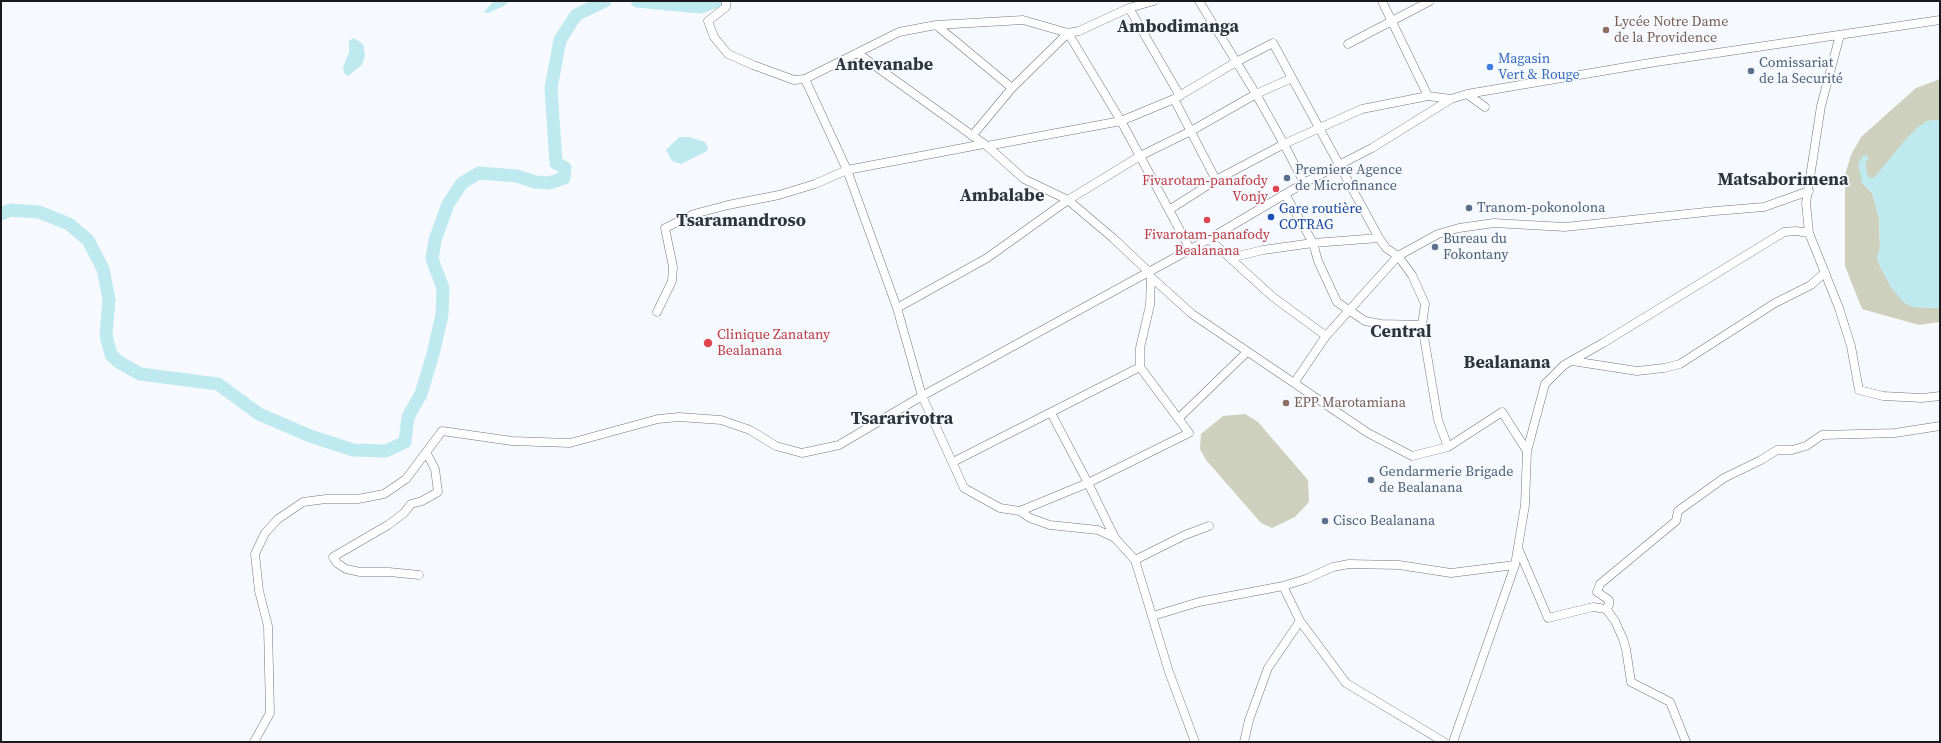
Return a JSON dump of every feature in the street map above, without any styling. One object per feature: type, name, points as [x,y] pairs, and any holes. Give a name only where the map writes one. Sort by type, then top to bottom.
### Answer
[{"type":"street","points":[[726,1],[726,7],[708,21],[714,37],[728,54],[794,80],[805,79],[900,32],[936,25],[1023,20],[1068,33],[1079,31],[1129,8],[1154,1]]},
{"type":"street","points":[[1199,1],[1256,94],[1304,183]]},
{"type":"street","points":[[1382,1],[1428,96]]},
{"type":"street","points":[[1348,44],[1430,1]]},
{"type":"street","points":[[1129,8],[1177,97],[1191,131],[1216,180]]},
{"type":"street","points":[[254,742],[270,713],[268,626],[259,592],[255,554],[265,533],[278,519],[303,502],[326,499],[358,499],[384,494],[406,479],[442,431],[512,441],[570,443],[658,419],[679,417],[721,420],[750,430],[776,446],[802,454],[839,445],[922,396],[1150,275],[1190,249],[1304,183],[1338,164],[1372,148],[1451,99],[1467,94],[1656,62],[1940,20]]},
{"type":"street","points":[[936,25],[1012,88]]},
{"type":"street","points":[[972,136],[1012,88],[1068,33]]},
{"type":"street","points":[[1068,33],[1121,121],[1190,249]]},
{"type":"street","points":[[1840,35],[1821,106],[1806,216],[1809,234],[1839,308],[1851,346],[1858,390],[1883,396],[1922,398],[1940,396]]},
{"type":"street","points":[[657,312],[672,281],[673,267],[665,228],[694,214],[728,205],[779,195],[815,184],[847,170],[1121,121],[1177,97],[1236,62],[1273,43],[1379,238],[1386,248],[1398,256],[1412,275],[1425,304],[1422,325],[1438,420],[1448,446]]},
{"type":"street","points":[[857,53],[985,145],[1024,180],[1068,200],[1113,238],[1192,314],[1368,433],[1412,456],[1448,446],[1502,412],[1527,451]]},
{"type":"street","points":[[897,308],[987,258],[1068,200],[1140,156],[1191,131],[1256,94],[1292,78]]},
{"type":"street","points":[[805,79],[847,170],[897,308],[922,396],[953,462],[961,486],[964,488],[1000,508],[1020,510],[1088,483],[1189,433],[1180,418],[1140,367],[1140,348],[1150,305],[1150,275]]},
{"type":"street","points":[[1467,94],[1485,107]]},
{"type":"street","points":[[1169,210],[1216,180],[1284,144],[1362,109],[1428,96],[1451,99]]},
{"type":"street","points":[[1294,383],[1326,336],[1398,256],[1438,234],[1459,228],[1494,223],[1565,227],[1716,210],[1764,207],[1809,191]]},
{"type":"street","points":[[1285,194],[1313,243],[1318,261],[1337,302],[1365,321],[1381,324],[1422,325]]},
{"type":"street","points":[[1453,742],[1515,565],[1525,505],[1527,451],[1546,384],[1564,365],[1784,232],[1796,231],[1809,234]]},
{"type":"street","points":[[1230,258],[1264,250],[1313,243],[1379,238]]},
{"type":"street","points":[[1209,239],[1274,298],[1326,336]]},
{"type":"street","points":[[1572,360],[1637,371],[1664,368],[1680,364],[1775,303],[1811,285],[1825,272]]},
{"type":"street","points":[[1180,418],[1247,352]]},
{"type":"street","points":[[953,462],[1140,367]]},
{"type":"street","points":[[1051,413],[1116,538],[1135,560],[1169,672],[1195,742]]},
{"type":"street","points":[[1606,609],[1609,605],[1609,600],[1597,592],[1600,584],[1676,521],[1678,510],[1724,478],[1761,460],[1777,450],[1792,450],[1806,446],[1822,435],[1895,433],[1940,426]]},
{"type":"street","points":[[419,575],[389,572],[360,572],[346,569],[337,563],[334,557],[388,525],[404,513],[411,504],[422,501],[438,492],[435,469],[426,452]]},
{"type":"street","points":[[1020,510],[1030,518],[1050,525],[1098,530],[1116,538]]},
{"type":"street","points":[[1135,560],[1185,535],[1209,526]]},
{"type":"street","points":[[1518,546],[1548,618],[1593,607],[1606,609],[1615,620],[1626,649],[1631,682],[1670,702],[1686,742]]},
{"type":"street","points":[[1153,616],[1199,602],[1282,586],[1306,579],[1333,567],[1349,564],[1399,565],[1451,573],[1515,565]]},
{"type":"street","points":[[1282,586],[1300,621],[1346,683],[1444,742]]},
{"type":"street","points":[[1244,742],[1249,720],[1268,668],[1300,621]]},
{"type":"green space","points":[[1940,79],[1940,120],[1927,121],[1874,178],[1869,178],[1867,175],[1865,164],[1868,159],[1863,156],[1862,183],[1872,193],[1879,217],[1880,248],[1877,259],[1880,266],[1891,287],[1912,307],[1940,308],[1940,322],[1919,325],[1862,309],[1845,266],[1845,175],[1851,155],[1861,137],[1916,88]]},
{"type":"green space","points":[[1245,414],[1258,422],[1308,480],[1309,502],[1295,517],[1272,528],[1261,523],[1206,460],[1200,449],[1201,434],[1223,416]]},
{"type":"water","points":[[494,1],[510,1],[504,6],[488,13],[484,12]]},
{"type":"water","points":[[354,38],[363,44],[365,55],[362,65],[348,76],[344,73],[343,68],[349,52],[349,41]]},
{"type":"water","points":[[1940,120],[1940,308],[1912,307],[1903,302],[1891,287],[1877,259],[1880,248],[1879,217],[1872,193],[1862,183],[1858,164],[1863,156],[1867,155],[1868,159],[1865,164],[1867,175],[1870,178],[1874,178],[1905,140],[1918,127],[1927,121]]},
{"type":"water","points":[[679,137],[689,137],[705,142],[708,148],[707,151],[681,164],[672,161],[666,150]]},
{"type":"waterway","points":[[1,214],[10,210],[39,212],[69,224],[88,240],[103,269],[109,299],[106,335],[111,355],[119,362],[140,374],[218,384],[259,414],[310,436],[353,450],[386,451],[405,442],[408,417],[421,394],[433,354],[442,315],[443,288],[432,259],[435,240],[448,204],[462,183],[479,173],[517,176],[535,182],[549,183],[564,178],[565,168],[556,163],[551,88],[560,40],[576,15],[605,1]]},
{"type":"waterway","points":[[637,1],[700,7],[717,1]]},
{"type":"place","name":"Lycée Notre Dame de la Providence","points":[[1606,30]]},
{"type":"place","name":"Magasin Vert & Rouge","points":[[1490,67]]},
{"type":"place","name":"Comissariat de la Securité","points":[[1751,71]]},
{"type":"place","name":"Premiere Agence de Microfinance","points":[[1287,178]]},
{"type":"place","name":"Fivarotam-panafody Vonjy","points":[[1276,189]]},
{"type":"place","name":"Tranom-pokonolona","points":[[1469,208]]},
{"type":"place","name":"Gare routière COTRAG","points":[[1271,217]]},
{"type":"place","name":"Fivarotam-panafody Bealanana","points":[[1207,220]]},
{"type":"place","name":"Bureau du Fokontany","points":[[1435,247]]},
{"type":"place","name":"Clinique Zanatany Bealanana","points":[[708,343]]},
{"type":"place","name":"EPP Marotamiana","points":[[1286,403]]},
{"type":"place","name":"Gendarmerie Brigade de Bealanana","points":[[1371,480]]},
{"type":"place","name":"Cisco Bealanana","points":[[1325,521]]},
{"type":"district","name":"Ambodimanga","points":[[1178,27]]},
{"type":"district","name":"Antevanabe","points":[[884,65]]},
{"type":"district","name":"Matsaborimena","points":[[1783,180]]},
{"type":"district","name":"Ambalabe","points":[[1002,196]]},
{"type":"district","name":"Tsaramandroso","points":[[741,221]]},
{"type":"district","name":"Central","points":[[1401,332]]},
{"type":"district","name":"Bealanana","points":[[1507,363]]},
{"type":"district","name":"Tsararivotra","points":[[902,419]]}]
